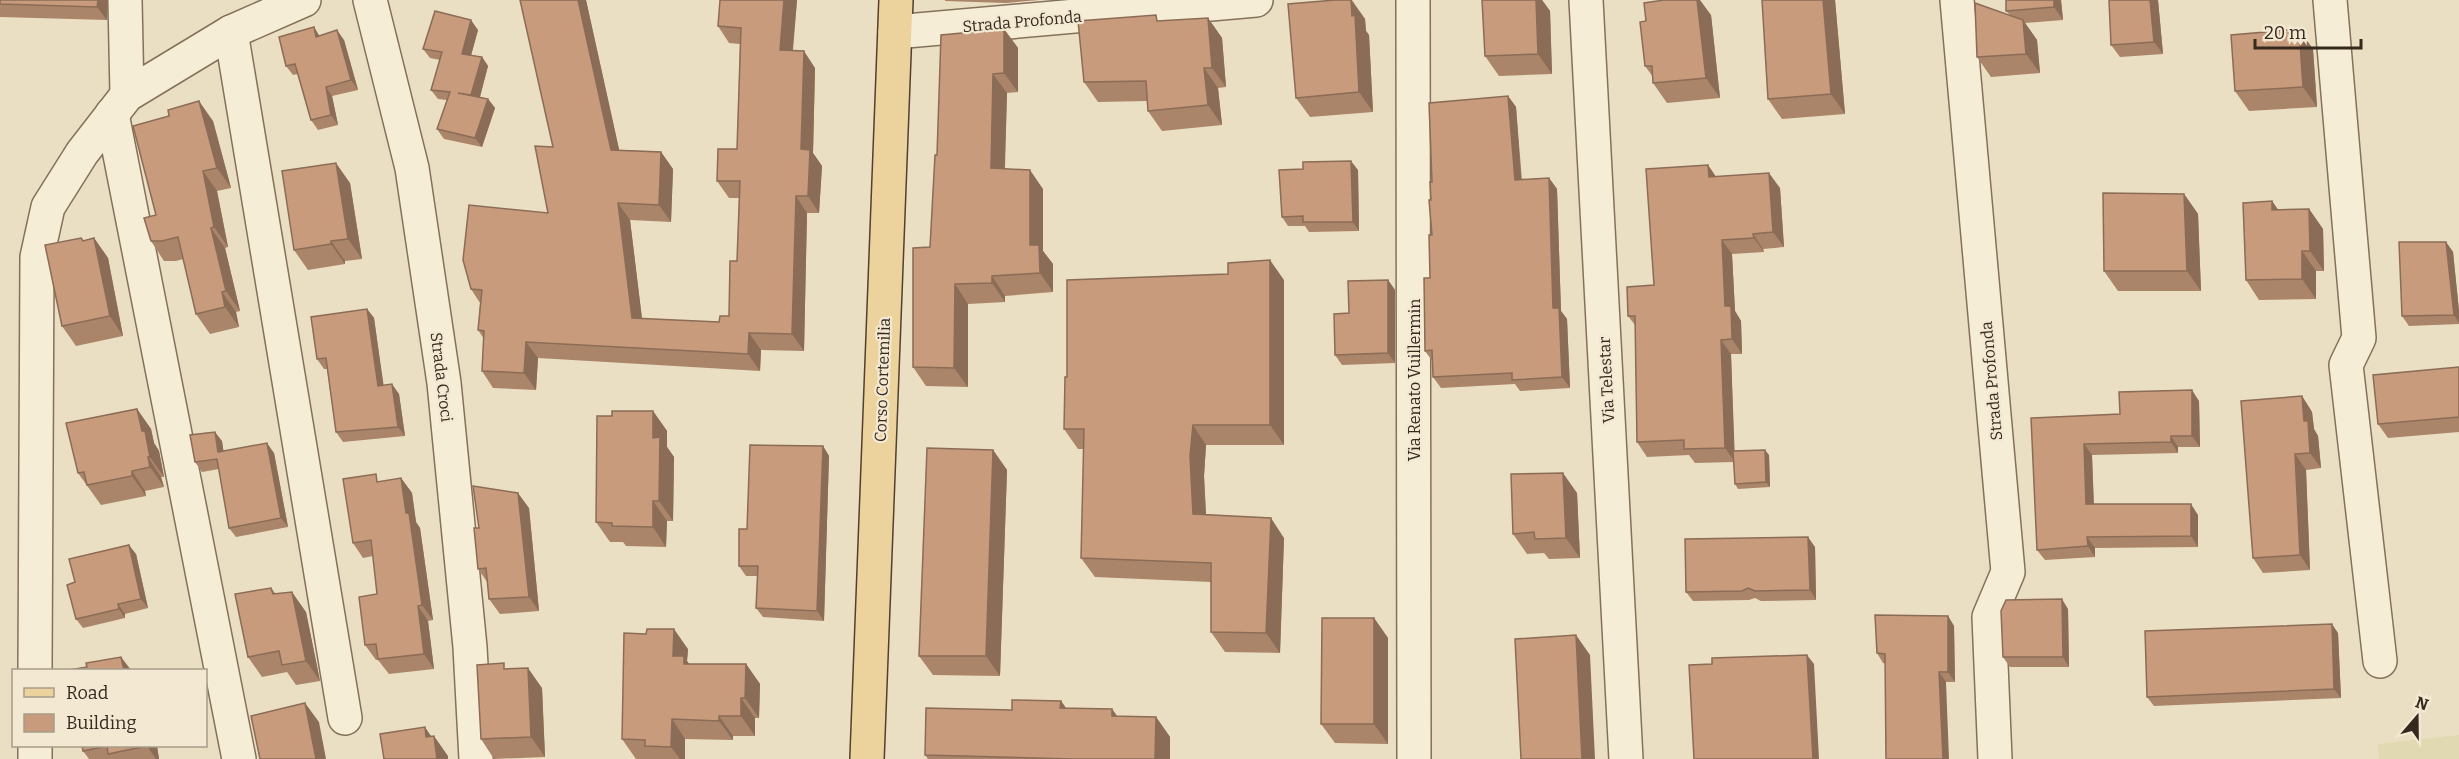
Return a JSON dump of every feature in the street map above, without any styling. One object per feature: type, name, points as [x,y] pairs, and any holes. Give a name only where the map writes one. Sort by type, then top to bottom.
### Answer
[{"type":"main road","name":"Corso Cortemilia","points":[[867,759],[896,0]]},
{"type":"street","points":[[125,0],[120,104],[239,759]]},
{"type":"street","points":[[35,669],[37,257],[48,207],[82,153],[120,104],[231,32],[304,0]]},
{"type":"street","name":"Strada Croci","points":[[370,0],[412,168],[444,383],[470,646],[476,759]]},
{"type":"street","name":"Strada Profonda","points":[[895,32],[1256,0]]},
{"type":"street","name":"Via Renato Vuillermin","points":[[1413,0],[1414,759]]},
{"type":"street","name":"Via Telestar","points":[[1586,0],[1626,759]]},
{"type":"street","name":"Strada Profonda","points":[[1957,0],[2008,572],[1989,617],[1995,759]]},
{"type":"street","points":[[2330,0],[2358,338],[2346,365],[2380,661]]},
{"type":"street","points":[[231,32],[345,718]]},
{"type":"shaded area","points":[[2459,735],[2459,759],[2379,759],[2378,744]]},
{"type":"building","points":[[0,0],[98,0],[97,7],[0,4]]},
{"type":"building","points":[[520,0],[578,0],[611,150],[661,152],[659,205],[618,203],[632,318],[719,322],[720,316],[729,316],[730,261],[737,261],[740,181],[717,181],[718,149],[737,149],[741,28],[718,26],[720,0],[784,0],[780,50],[804,51],[801,149],[810,150],[808,196],[796,196],[792,334],[749,333],[748,354],[526,342],[524,373],[482,371],[484,331],[478,330],[482,290],[471,289],[463,260],[469,205],[548,213],[535,146],[553,147]]},
{"type":"building","points":[[1351,0],[1352,16],[1355,15],[1359,92],[1296,98],[1288,4]]},
{"type":"building","points":[[1482,0],[1536,0],[1538,54],[1485,56]]},
{"type":"building","points":[[1664,0],[1697,0],[1706,78],[1653,83],[1652,66],[1645,66],[1640,22],[1646,21],[1644,3]]},
{"type":"building","points":[[1762,0],[1823,0],[1831,94],[1768,99]]},
{"type":"building","points":[[2006,0],[2054,0],[2054,7],[2006,11]]},
{"type":"building","points":[[2109,0],[2150,0],[2154,42],[2111,45]]},
{"type":"building","points":[[1975,3],[2023,20],[2026,54],[1977,57]]},
{"type":"building","points":[[435,11],[471,20],[462,54],[482,57],[471,95],[458,93],[488,99],[475,138],[437,129],[450,92],[431,90],[442,52],[423,49]]},
{"type":"building","points":[[1156,15],[1157,21],[1208,18],[1212,68],[1204,68],[1208,105],[1148,111],[1146,81],[1084,82],[1078,21]]},
{"type":"building","points":[[314,27],[316,37],[337,30],[351,80],[326,87],[331,115],[311,120],[295,64],[286,66],[279,37]]},
{"type":"building","points":[[1004,29],[1004,73],[993,74],[991,168],[1030,170],[1030,245],[1039,245],[1040,273],[992,276],[992,283],[955,284],[954,368],[913,367],[913,248],[930,247],[935,155],[937,155],[941,35]]},
{"type":"building","points":[[2299,29],[2303,87],[2235,91],[2231,35]]},
{"type":"building","points":[[1508,96],[1515,180],[1549,178],[1553,308],[1559,308],[1562,377],[1512,380],[1512,373],[1433,377],[1432,350],[1425,351],[1424,278],[1430,278],[1429,235],[1432,235],[1429,200],[1431,200],[1430,182],[1432,182],[1429,103]]},
{"type":"building","points":[[199,101],[217,168],[203,171],[214,227],[211,228],[226,291],[222,292],[225,307],[196,314],[178,237],[151,241],[144,218],[156,215],[133,126],[169,116],[168,110]]},
{"type":"building","points":[[1351,161],[1353,222],[1303,222],[1303,216],[1282,217],[1279,170],[1303,169],[1303,162]]},
{"type":"building","points":[[336,163],[348,239],[294,250],[282,171]]},
{"type":"building","points":[[1708,165],[1709,177],[1769,173],[1773,232],[1753,234],[1754,238],[1722,240],[1725,306],[1731,306],[1732,339],[1721,340],[1725,448],[1684,449],[1684,440],[1637,442],[1635,316],[1628,316],[1627,287],[1654,285],[1646,169]]},
{"type":"building","points":[[2103,193],[2184,194],[2187,271],[2104,271]]},
{"type":"building","points":[[2272,201],[2272,210],[2309,209],[2310,251],[2302,251],[2302,279],[2246,280],[2243,203]]},
{"type":"building","points":[[81,238],[83,241],[94,238],[110,316],[62,326],[45,245]]},
{"type":"building","points":[[2399,242],[2446,242],[2454,315],[2402,316]]},
{"type":"building","points":[[1270,260],[1270,425],[1193,425],[1190,456],[1193,514],[1271,518],[1266,633],[1211,632],[1211,563],[1081,558],[1084,429],[1064,429],[1065,377],[1067,377],[1067,280],[1228,274],[1228,263]]},
{"type":"building","points":[[1388,280],[1388,353],[1335,355],[1334,314],[1349,313],[1348,281]]},
{"type":"building","points":[[367,309],[378,386],[392,384],[398,427],[336,432],[326,358],[317,359],[311,317]]},
{"type":"building","points":[[2459,367],[2459,417],[2378,424],[2373,375]]},
{"type":"building","points":[[2192,390],[2192,436],[2171,436],[2171,442],[2084,444],[2086,504],[2191,504],[2191,536],[2087,537],[2088,546],[2037,550],[2031,418],[2120,414],[2119,392]]},
{"type":"building","points":[[2302,396],[2304,421],[2308,421],[2310,453],[2295,454],[2300,555],[2253,558],[2241,401]]},
{"type":"building","points":[[137,409],[142,431],[145,431],[150,467],[132,471],[132,476],[87,485],[84,472],[78,473],[66,423]]},
{"type":"building","points":[[612,411],[653,411],[653,438],[660,437],[659,501],[653,501],[653,527],[612,526],[612,523],[596,522],[597,416],[612,416]]},
{"type":"building","points":[[215,432],[218,452],[267,443],[281,518],[229,528],[217,459],[195,462],[190,435]]},
{"type":"building","points":[[750,445],[823,446],[817,611],[756,608],[758,566],[739,566],[739,529],[747,529]]},
{"type":"building","points":[[927,448],[993,450],[986,656],[919,656]]},
{"type":"building","points":[[1765,450],[1766,482],[1735,484],[1733,451]]},
{"type":"building","points":[[1563,473],[1566,538],[1535,539],[1534,532],[1513,534],[1511,474]]},
{"type":"building","points":[[376,474],[377,482],[401,478],[406,513],[409,513],[422,605],[418,606],[424,654],[378,659],[376,644],[365,645],[359,597],[377,594],[371,540],[353,543],[343,479]]},
{"type":"building","points":[[473,486],[518,493],[529,597],[489,599],[486,568],[478,569],[474,528],[479,528]]},
{"type":"building","points":[[1808,537],[1810,590],[1755,591],[1748,588],[1742,591],[1686,592],[1685,539]]},
{"type":"building","points":[[129,545],[141,599],[118,604],[119,609],[76,619],[67,585],[75,582],[69,559]]},
{"type":"building","points":[[271,588],[273,594],[292,592],[306,661],[282,665],[279,651],[248,657],[235,594]]},
{"type":"building","points":[[2062,599],[2063,657],[2003,657],[2001,611],[2006,600]]},
{"type":"building","points":[[1875,615],[1948,616],[1948,672],[1939,672],[1943,759],[1886,759],[1885,654],[1877,653]]},
{"type":"building","points":[[1322,618],[1374,618],[1374,724],[1321,724]]},
{"type":"building","points":[[2332,624],[2334,689],[2147,697],[2145,631]]},
{"type":"building","points":[[647,629],[674,629],[673,656],[684,656],[684,664],[746,664],[745,698],[741,698],[741,716],[719,716],[719,721],[672,719],[671,747],[645,746],[645,740],[622,739],[624,633],[646,634]]},
{"type":"building","points":[[1576,635],[1582,759],[1521,759],[1515,639]]},
{"type":"building","points":[[1807,655],[1813,759],[1694,759],[1689,665],[1712,664],[1712,658]]},
{"type":"building","points":[[121,657],[124,669],[75,669],[87,667],[86,663]]},
{"type":"building","points":[[504,663],[504,669],[528,668],[531,737],[481,739],[477,665]]},
{"type":"building","points":[[1012,700],[1061,701],[1060,708],[1112,709],[1112,716],[1156,717],[1155,759],[925,755],[926,708],[1012,710]]},
{"type":"building","points":[[305,703],[316,759],[260,759],[251,716]]},
{"type":"building","points":[[425,727],[426,737],[434,736],[437,759],[384,759],[380,734]]},
{"type":"building","points":[[82,747],[102,747],[83,751]]},
{"type":"building","points":[[107,747],[142,747],[108,754]]}]
